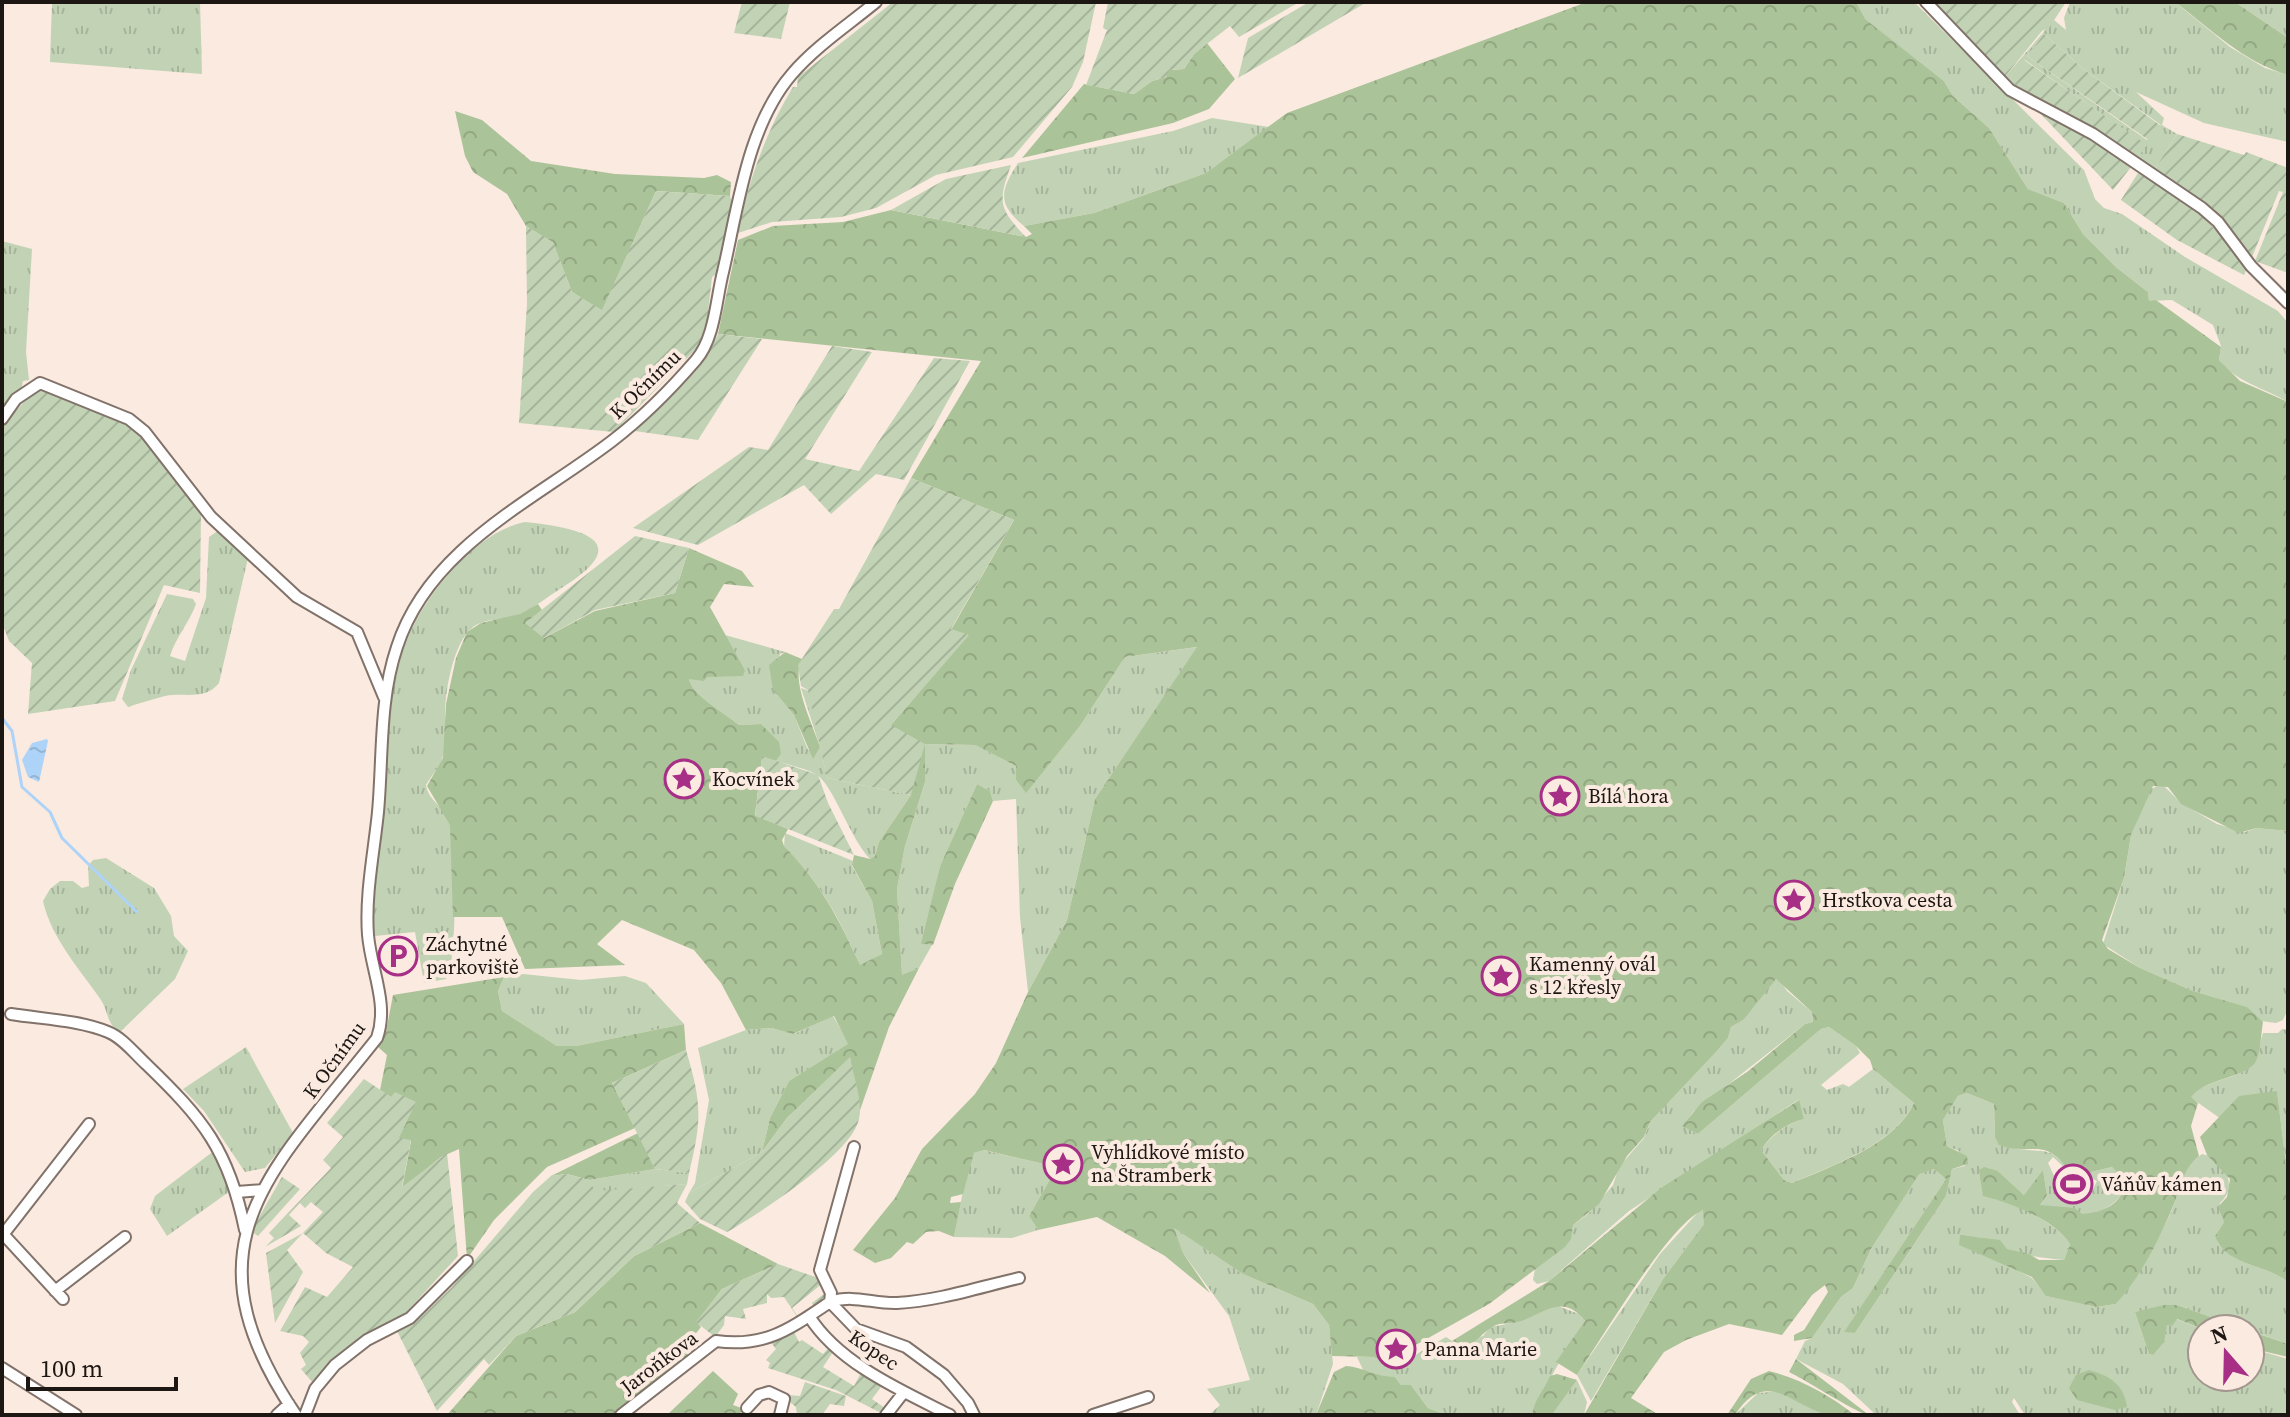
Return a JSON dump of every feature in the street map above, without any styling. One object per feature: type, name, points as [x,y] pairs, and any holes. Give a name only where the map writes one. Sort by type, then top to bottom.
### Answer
[{"type":"street","name":"K Očnímu","points":[[296,1415],[258,1350],[248,1317],[240,1268],[245,1232],[263,1190],[283,1158],[377,1038],[381,1027],[381,1000],[373,975],[368,932],[385,699],[404,627],[445,568],[527,499],[611,442],[698,357],[711,325],[741,189],[769,112],[791,75],[876,2]]},
{"type":"street","points":[[1926,2],[2010,90],[2093,134],[2202,208],[2218,222],[2251,266],[2288,303]]},
{"type":"street","name":"K Očnímu","points":[[2,419],[16,399],[40,383],[129,419],[145,432],[211,517],[297,597],[357,632],[385,699]]},
{"type":"street","name":"K Očnímu","points":[[11,1014],[89,1027],[117,1037],[191,1108],[225,1158],[237,1192],[245,1232]]},
{"type":"street","points":[[89,1124],[3,1235],[59,1295],[125,1237]]},
{"type":"street","points":[[830,1302],[831,1293],[820,1270],[854,1147]]},
{"type":"street","points":[[237,1192],[263,1190]]},
{"type":"street","points":[[305,1415],[315,1389],[335,1365],[367,1340],[410,1318],[467,1261]]},
{"type":"street","name":"Kopec","points":[[950,1415],[904,1392],[827,1340],[809,1316],[830,1302],[847,1296],[895,1303],[1019,1278]]},
{"type":"street","name":"Kopec","points":[[830,1302],[856,1329],[906,1347],[944,1375],[974,1415]]},
{"type":"street","name":"Jaroňkova","points":[[621,1415],[716,1341],[753,1343],[809,1316]]},
{"type":"street","points":[[2,1368],[76,1415]]},
{"type":"street","points":[[747,1408],[759,1395],[769,1392],[784,1399],[780,1415]]},
{"type":"street","points":[[886,1415],[904,1392]]},
{"type":"street","points":[[1093,1415],[1148,1397]]},
{"type":"street","points":[[277,1415],[289,1404]]},
{"type":"green space","points":[[52,2],[200,2],[202,74],[50,62]]},
{"type":"green space","points":[[742,2],[790,2],[781,39],[734,33]]},
{"type":"green space","points":[[893,2],[1096,2],[1083,62],[1072,87],[1013,157],[936,175],[876,208],[841,217],[772,222],[738,233],[759,157],[783,104],[793,87],[797,87],[798,77]]},
{"type":"green space","points":[[1108,2],[1299,2],[1239,37],[1230,26],[1194,54],[1184,69],[1169,70],[1166,77],[1152,81],[1134,94],[1086,85],[1107,30],[1103,28]]},
{"type":"green space","points":[[1309,2],[1367,2],[1238,78],[1248,38]]},
{"type":"green space","points":[[1587,2],[1856,2],[1865,19],[1944,81],[1953,96],[1989,128],[2028,189],[2064,203],[2083,234],[2117,268],[2148,292],[2149,301],[2156,300],[2221,347],[2219,360],[2240,381],[2288,402],[2288,831],[2256,828],[2239,833],[2181,804],[2168,787],[2153,786],[2131,835],[2124,878],[2102,940],[2108,949],[2140,968],[2193,991],[2247,1007],[2263,1022],[2259,1052],[2251,1067],[2207,1085],[2191,1097],[2198,1103],[2191,1126],[2199,1156],[2184,1175],[2166,1223],[2147,1260],[2116,1304],[2096,1307],[2046,1296],[2032,1277],[1959,1245],[1960,1235],[2000,1240],[2007,1249],[2029,1254],[2039,1260],[2064,1260],[2070,1244],[2043,1220],[1983,1196],[1979,1170],[1984,1167],[1998,1171],[2024,1195],[2043,1170],[2047,1195],[2040,1205],[2075,1208],[2082,1214],[2116,1202],[2125,1182],[2112,1167],[2083,1174],[2069,1172],[2053,1154],[2045,1150],[1999,1145],[1995,1137],[1994,1104],[1967,1093],[1958,1096],[1943,1120],[1947,1146],[1967,1156],[1968,1164],[1952,1169],[1946,1196],[1855,1333],[1844,1332],[1946,1179],[1934,1169],[1919,1174],[1871,1249],[1853,1288],[1841,1297],[1812,1338],[1794,1341],[1794,1335],[1804,1330],[1828,1292],[1825,1285],[1812,1295],[1782,1335],[1729,1324],[1686,1340],[1664,1352],[1631,1398],[1659,1415],[1584,1415],[1663,1279],[1704,1224],[1703,1210],[1672,1237],[1655,1259],[1577,1375],[1556,1362],[1585,1321],[1568,1308],[1552,1308],[1518,1322],[1499,1324],[1469,1346],[1452,1341],[1549,1281],[1661,1188],[1799,1100],[1804,1119],[1780,1130],[1761,1150],[1784,1180],[1792,1183],[1861,1152],[1893,1131],[1905,1118],[1914,1103],[1873,1069],[1870,1060],[1856,1046],[1829,1027],[1821,1029],[1698,1134],[1682,1126],[1702,1102],[1747,1072],[1805,1024],[1813,1022],[1812,1012],[1776,979],[1744,1019],[1731,1027],[1728,1038],[1717,1051],[1650,1122],[1644,1137],[1627,1156],[1599,1204],[1573,1225],[1571,1239],[1565,1247],[1489,1304],[1405,1351],[1407,1360],[1401,1367],[1392,1367],[1374,1357],[1332,1356],[1329,1325],[1313,1304],[1243,1274],[1174,1228],[1183,1253],[1210,1293],[1165,1256],[1097,1217],[1038,1230],[1029,1216],[1057,1167],[984,1150],[974,1153],[963,1194],[951,1197],[950,1203],[961,1202],[954,1237],[939,1231],[926,1232],[913,1244],[907,1242],[891,1258],[875,1263],[853,1250],[895,1198],[922,1149],[975,1094],[996,1063],[1028,992],[1067,920],[1095,799],[1197,647],[1125,657],[1080,726],[1026,793],[1016,780],[1016,766],[975,745],[925,744],[925,782],[905,846],[897,889],[902,975],[919,968],[889,1027],[859,1113],[850,1058],[787,1118],[762,1152],[770,1118],[789,1081],[848,1044],[834,1016],[793,1034],[772,1028],[746,1030],[721,983],[694,950],[622,920],[597,944],[625,965],[525,969],[502,917],[453,917],[450,825],[427,786],[443,758],[446,704],[456,658],[467,632],[481,623],[520,614],[538,604],[542,610],[526,623],[544,638],[595,611],[675,593],[689,548],[742,571],[754,587],[724,584],[710,607],[745,670],[743,676],[707,677],[704,681],[689,679],[691,685],[739,725],[761,724],[779,742],[781,754],[776,761],[762,757],[755,815],[788,829],[782,840],[784,846],[828,902],[860,965],[882,954],[872,901],[852,865],[854,855],[870,859],[875,856],[879,842],[911,795],[891,725],[968,635],[951,630],[1014,520],[911,478],[981,361],[718,334],[738,240],[773,226],[843,222],[891,210],[1026,237],[1032,234],[1024,226],[1094,213],[1206,173],[1287,113]]},
{"type":"green space","points":[[1856,2],[1914,2],[2084,170],[2095,199],[2104,208],[2122,214],[2185,257],[2278,311],[2288,323],[2288,402],[2226,368],[2219,360],[2221,346],[2213,325],[2172,300],[2149,301],[2148,292],[2117,268],[2083,234],[2064,203],[2028,189],[1989,128],[1953,96],[1944,81],[1864,19]]},
{"type":"green space","points":[[1932,2],[2066,2],[2049,28],[2042,31],[2003,79]]},
{"type":"green space","points":[[2070,2],[2175,2],[2230,47],[2265,68],[2288,75],[2288,142],[2204,123],[2136,92],[2164,118],[2162,125],[2177,134],[2154,170],[2135,161],[2146,145],[2025,60],[2006,82],[2003,79],[2054,20],[2066,30],[2064,18]],"holes":[[[2044,34],[2082,68],[2161,125],[2147,140],[2027,56]]]},
{"type":"green space","points":[[2175,2],[2235,2],[2288,38],[2288,75],[2242,53]]},
{"type":"green space","points":[[2235,2],[2288,2],[2288,38]]},
{"type":"green space","points":[[2044,34],[2082,68],[2161,126],[2150,141],[2027,56]]},
{"type":"green space","points":[[1207,43],[1235,79],[1209,109],[1173,123],[1022,158],[1084,84],[1134,94],[1152,81],[1166,77],[1168,70],[1184,69],[1194,54]]},
{"type":"green space","points":[[2024,60],[2147,145],[2135,161],[2006,82]]},
{"type":"green space","points":[[2036,109],[2090,136],[2131,167],[2113,190]]},
{"type":"green space","points":[[455,111],[482,120],[531,161],[615,174],[704,178],[717,175],[731,182],[730,196],[656,191],[602,311],[572,292],[553,243],[526,226],[507,194],[473,172],[465,156]]},
{"type":"green space","points":[[1212,118],[1269,127],[1206,173],[1094,213],[1024,226],[1005,204],[1005,189],[1018,163],[1173,131]]},
{"type":"green space","points":[[2177,134],[2244,155],[2246,152],[2288,168],[2288,273],[2255,261],[2283,192],[2279,191],[2252,257],[2220,215],[2154,170]]},
{"type":"green space","points":[[1011,165],[1003,204],[1010,219],[1026,237],[891,210],[946,179]]},
{"type":"green space","points":[[2138,173],[2171,192],[2211,225],[2247,268],[2244,275],[2177,240],[2121,200]]},
{"type":"green space","points":[[656,191],[730,196],[734,207],[719,272],[712,277],[706,330],[696,349],[614,432],[519,423],[527,304],[526,226],[553,242],[572,292],[602,310]]},
{"type":"green space","points":[[2,241],[32,249],[26,352],[29,380],[23,381],[21,391],[2,415]]},
{"type":"green space","points":[[718,334],[762,339],[698,440],[635,431],[710,350]]},
{"type":"green space","points":[[832,346],[872,352],[805,459],[859,471],[934,358],[970,361],[904,480],[876,474],[831,514],[804,485],[698,545],[633,528],[749,447],[768,450]]},
{"type":"green space","points":[[35,389],[43,389],[79,405],[122,418],[140,431],[201,511],[200,593],[164,585],[115,701],[28,714],[32,663],[9,641],[2,623],[2,427]]},
{"type":"green space","points":[[911,478],[1014,520],[951,629],[969,635],[891,725],[925,744],[911,795],[827,778],[808,690],[801,686],[798,665],[834,609],[839,609]]},
{"type":"green space","points":[[525,522],[582,533],[593,540],[598,548],[595,559],[583,573],[524,612],[478,624],[467,633],[457,651],[446,696],[444,754],[426,785],[430,795],[447,815],[451,832],[455,902],[453,951],[446,979],[424,983],[415,932],[375,936],[373,931],[375,879],[397,672],[416,620],[455,567],[487,539]]},
{"type":"green space","points":[[219,530],[248,558],[219,683],[201,694],[165,696],[128,707],[122,699],[131,670],[167,594],[193,599],[196,604],[170,656],[185,661],[206,598],[209,537]]},
{"type":"green space","points":[[635,536],[689,548],[675,593],[595,610],[544,638],[525,623]]},
{"type":"green space","points":[[725,635],[785,652],[780,654],[773,690],[794,715],[808,750],[820,747],[801,688],[809,691],[827,778],[911,795],[879,842],[875,856],[870,859],[863,850],[817,775],[776,761],[781,754],[761,724],[739,725],[696,692],[689,679],[745,670]]},
{"type":"green space","points":[[1198,647],[1095,799],[1067,920],[1028,992],[1020,917],[1016,799],[993,801],[990,791],[977,784],[940,866],[922,944],[932,945],[919,968],[902,976],[897,889],[905,846],[925,782],[925,744],[975,745],[1016,766],[1016,780],[1026,792],[1080,726],[1125,657]]},
{"type":"green space","points":[[785,652],[802,659],[799,668],[801,690],[820,747],[813,759],[794,715],[773,690],[769,665]]},
{"type":"green space","points":[[762,756],[818,775],[854,855],[755,816]]},
{"type":"green space","points":[[977,784],[990,791],[993,801],[955,884],[933,945],[921,944],[940,866]]},
{"type":"green space","points":[[2162,784],[2181,803],[2217,824],[2245,832],[2256,828],[2288,831],[2288,1009],[2283,1020],[2276,1023],[2261,1021],[2246,1007],[2193,991],[2140,968],[2103,944],[2124,878],[2131,835],[2149,790]]},
{"type":"green space","points":[[785,833],[853,861],[852,866],[872,901],[882,954],[860,966],[828,902],[784,846]]},
{"type":"green space","points":[[106,858],[154,888],[171,916],[174,936],[188,951],[175,979],[120,1032],[112,1025],[101,1000],[60,941],[43,901],[50,889],[60,881],[73,881],[82,888],[89,886],[88,866],[93,860]]},
{"type":"green space","points":[[523,974],[581,980],[625,976],[646,983],[684,1024],[576,1046],[557,1046],[502,1011],[498,991],[504,977]]},
{"type":"green space","points":[[504,977],[498,991],[502,1011],[557,1046],[576,1046],[684,1024],[686,1050],[612,1083],[635,1128],[547,1167],[494,1220],[467,1259],[459,1149],[441,1157],[402,1189],[411,1141],[398,1139],[391,1097],[380,1090],[387,1055],[378,1047],[386,1032],[393,995]]},
{"type":"green space","points":[[1779,979],[1787,991],[1812,1012],[1813,1022],[1805,1024],[1693,1112],[1683,1126],[1698,1134],[1821,1029],[1829,1027],[1856,1046],[1860,1053],[1821,1085],[1827,1090],[1843,1084],[1849,1087],[1873,1069],[1914,1103],[1905,1118],[1861,1152],[1792,1183],[1784,1180],[1761,1150],[1780,1131],[1804,1119],[1798,1100],[1629,1211],[1549,1281],[1537,1284],[1533,1280],[1535,1269],[1564,1245],[1573,1225],[1589,1213],[1613,1185],[1619,1167],[1644,1138],[1650,1122],[1717,1051],[1728,1038],[1731,1027],[1744,1016],[1767,986]]},
{"type":"green space","points":[[833,1016],[849,1044],[789,1081],[770,1118],[762,1152],[689,1193],[695,1183],[709,1100],[698,1048],[746,1030],[772,1028],[794,1034]]},
{"type":"green space","points":[[2282,1029],[2288,1030],[2288,1181],[2277,1092],[2221,1119],[2190,1097],[2207,1085],[2253,1065],[2263,1033],[2278,1033]]},
{"type":"green space","points":[[246,1047],[293,1133],[265,1168],[245,1172],[204,1111],[183,1089]]},
{"type":"green space","points":[[686,1050],[698,1112],[689,1173],[655,1169],[612,1083]]},
{"type":"green space","points":[[850,1057],[860,1112],[853,1133],[840,1149],[802,1182],[727,1232],[700,1219],[685,1202],[689,1193],[762,1152],[787,1118]]},
{"type":"green space","points":[[364,1079],[391,1097],[395,1092],[416,1102],[399,1138],[411,1140],[402,1187],[447,1153],[458,1256],[398,1321],[362,1338],[330,1363],[313,1383],[301,1369],[306,1365],[300,1353],[309,1342],[303,1336],[280,1331],[305,1287],[327,1297],[353,1267],[326,1253],[303,1233],[323,1212],[311,1202],[305,1208],[300,1203],[289,1215],[301,1226],[265,1247],[274,1238],[269,1233],[331,1168],[323,1160],[343,1137],[327,1123]]},
{"type":"green space","points":[[2277,1091],[2288,1181],[2288,1282],[2236,1259],[2220,1246],[2215,1236],[2224,1222],[2218,1207],[2227,1197],[2230,1179],[2207,1155],[2200,1137],[2239,1096]]},
{"type":"green space","points":[[1967,1093],[1994,1104],[1995,1137],[2016,1148],[2048,1152],[2058,1158],[2069,1172],[2053,1157],[2048,1163],[2060,1188],[2091,1193],[2097,1181],[2083,1174],[2112,1167],[2125,1182],[2121,1194],[2103,1210],[2063,1214],[2040,1205],[2047,1195],[2043,1171],[2024,1195],[1998,1171],[1994,1199],[2013,1204],[2036,1216],[2057,1230],[2070,1244],[2064,1260],[2020,1253],[1976,1237],[2004,1263],[2032,1278],[2047,1296],[2096,1307],[2116,1304],[2153,1248],[2189,1166],[2202,1154],[2217,1161],[2229,1182],[2226,1196],[2220,1203],[2224,1222],[2215,1236],[2227,1253],[2288,1282],[2288,1344],[2266,1336],[2266,1313],[2200,1313],[2177,1305],[2135,1312],[2149,1354],[2153,1355],[2167,1325],[2176,1319],[2186,1323],[2186,1393],[2266,1393],[2266,1353],[2288,1359],[2288,1415],[2025,1415],[2014,1398],[2012,1402],[2020,1415],[1876,1415],[1843,1384],[1796,1359],[1805,1341],[1812,1338],[1841,1297],[1853,1288],[1871,1249],[1919,1173],[1934,1169],[1946,1179],[1845,1331],[1855,1333],[1946,1196],[1952,1169],[1965,1166],[1959,1151],[1947,1146],[1943,1120],[1958,1096]]},
{"type":"green space","points":[[638,1133],[655,1169],[589,1180],[567,1174],[551,1176]]},
{"type":"green space","points":[[215,1150],[233,1189],[167,1236],[150,1209],[155,1196]]},
{"type":"green space","points":[[983,1150],[1057,1167],[1029,1216],[1038,1230],[1012,1238],[954,1237],[969,1160],[974,1153]]},
{"type":"green space","points":[[655,1169],[689,1173],[687,1184],[594,1192],[589,1180]]},
{"type":"green space","points":[[567,1174],[589,1180],[595,1191],[687,1184],[677,1203],[700,1223],[634,1256],[575,1312],[516,1336],[489,1365],[484,1359],[437,1411],[397,1331],[416,1322],[452,1287],[533,1192],[551,1176]]},
{"type":"green space","points":[[282,1177],[300,1189],[258,1236],[251,1231]]},
{"type":"green space","points":[[1700,1210],[1705,1211],[1704,1224],[1663,1279],[1591,1401],[1577,1375],[1660,1254]]},
{"type":"green space","points":[[700,1223],[778,1264],[722,1289],[697,1322],[701,1327],[685,1347],[689,1360],[616,1415],[447,1415],[516,1336],[575,1312],[634,1256]]},
{"type":"green space","points":[[1173,1227],[1243,1274],[1313,1304],[1329,1325],[1333,1364],[1316,1415],[1209,1415],[1220,1405],[1207,1389],[1250,1380],[1229,1316],[1183,1253]]},
{"type":"green space","points":[[303,1233],[287,1250],[303,1272],[275,1323],[266,1253]]},
{"type":"green space","points":[[778,1264],[821,1279],[823,1283],[792,1308],[799,1318],[829,1290],[831,1298],[800,1321],[784,1297],[771,1298],[767,1294],[767,1303],[743,1309],[746,1319],[725,1316],[724,1325],[715,1337],[696,1322],[722,1289]]},
{"type":"green space","points":[[2177,1305],[2200,1313],[2186,1313],[2186,1322],[2177,1319],[2172,1326],[2167,1325],[2164,1342],[2153,1355],[2149,1354],[2135,1312]]},
{"type":"green space","points":[[1558,1306],[1579,1314],[1585,1321],[1535,1403],[1532,1415],[1446,1415],[1428,1408],[1411,1385],[1401,1385],[1395,1377],[1378,1377],[1364,1372],[1357,1357],[1374,1357],[1392,1367],[1401,1367],[1410,1358],[1446,1337],[1455,1343],[1483,1336],[1490,1327],[1518,1322],[1533,1313]]},
{"type":"green space","points":[[792,1328],[799,1342],[802,1340],[823,1354],[831,1345],[835,1349],[823,1367],[854,1386],[863,1369],[884,1383],[872,1399],[885,1408],[881,1413],[836,1390],[768,1368],[770,1363],[766,1360],[776,1349],[769,1340]]},
{"type":"green space","points":[[2266,1336],[2288,1344],[2288,1357],[2266,1352]]},
{"type":"green space","points":[[1796,1359],[1869,1415],[1789,1372]]},
{"type":"green space","points":[[1346,1366],[1395,1377],[1401,1385],[1411,1385],[1428,1408],[1446,1415],[1316,1415],[1334,1372]]},
{"type":"green space","points":[[2089,1370],[2115,1382],[2123,1392],[2127,1407],[2115,1410],[2077,1400],[2069,1388],[2076,1375]]},
{"type":"green space","points":[[713,1371],[738,1394],[733,1405],[744,1409],[739,1415],[667,1415]]},
{"type":"green space","points":[[1769,1371],[1814,1388],[1855,1415],[1829,1415],[1769,1391],[1747,1400],[1735,1415],[1727,1415],[1751,1379]]},
{"type":"green space","points":[[1557,1374],[1577,1380],[1552,1415],[1532,1415],[1550,1376]]},
{"type":"green space","points":[[1577,1380],[1587,1402],[1584,1415],[1552,1415]]},
{"type":"green space","points":[[805,1382],[846,1396],[844,1406],[830,1404],[822,1415],[797,1415],[796,1407],[786,1399],[788,1395],[800,1396]]},
{"type":"green space","points":[[1781,1391],[1828,1415],[1735,1415],[1758,1393]]},
{"type":"water","points":[[47,739],[39,782],[28,777],[22,760],[32,743]]},
{"type":"waterway","points":[[2,718],[12,731],[22,787],[50,812],[62,838],[137,912]]},
{"type":"place","name":"Kocvínek","points":[[684,779]]},
{"type":"place","name":"Bílá hora","points":[[1560,796]]},
{"type":"place","name":"Hrstkova cesta","points":[[1794,900]]},
{"type":"place","name":"Záchytné parkoviště","points":[[398,956]]},
{"type":"place","name":"Kamenný ovál s 12 křesly","points":[[1501,976]]},
{"type":"place","name":"Vyhlídkové místo na Štramberk","points":[[1063,1164]]},
{"type":"place","name":"Váňův kámen","points":[[2073,1184]]},
{"type":"place","name":"Panna Marie","points":[[1396,1349]]}]
